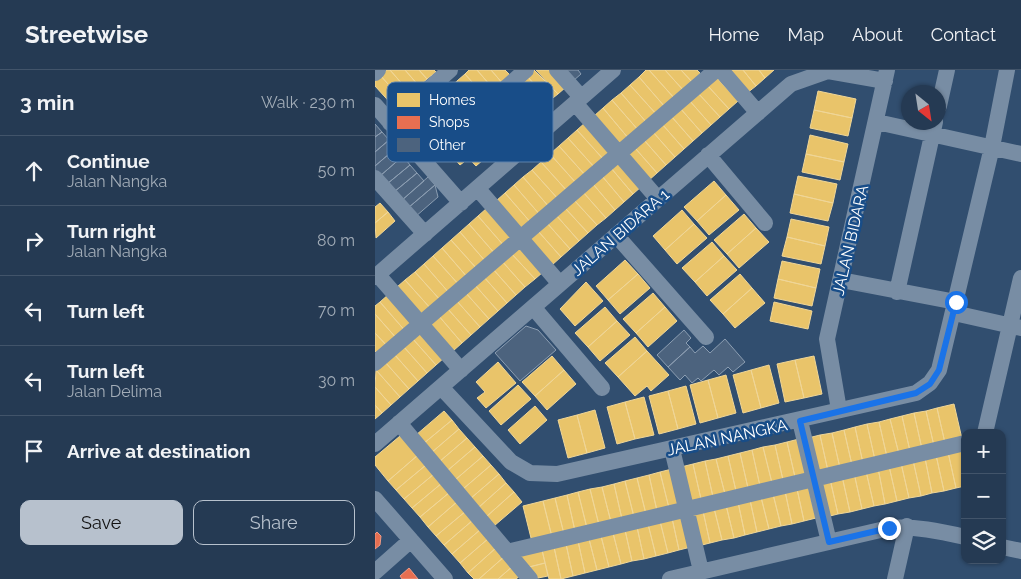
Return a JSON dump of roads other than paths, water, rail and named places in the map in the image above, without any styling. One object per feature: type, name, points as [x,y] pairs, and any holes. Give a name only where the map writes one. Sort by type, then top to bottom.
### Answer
[{"type":"street","points":[[375,73],[378,70]]},
{"type":"street","points":[[436,82],[450,70]]},
{"type":"street","points":[[513,82],[527,70]]},
{"type":"street","points":[[557,70],[619,154],[658,199]]},
{"type":"street","points":[[553,122],[613,70]]},
{"type":"street","points":[[375,364],[716,70]]},
{"type":"street","points":[[721,70],[758,113]]},
{"type":"street","points":[[944,85],[947,70]]},
{"type":"street","name":"JALAN NANGKA","points":[[441,387],[511,462],[530,473],[557,474],[800,421],[839,410],[916,393],[930,384],[939,370],[992,147],[1007,70]]},
{"type":"street","name":"JALAN BIDARA 1","points":[[375,444],[791,84],[828,72],[886,75]]},
{"type":"street","name":"JALAN BIDARA","points":[[839,410],[827,339],[886,75]]},
{"type":"street","points":[[375,105],[387,119]]},
{"type":"street","points":[[877,122],[901,125]]},
{"type":"street","points":[[897,292],[933,130]]},
{"type":"street","points":[[939,130],[1021,154]]},
{"type":"street","points":[[708,156],[765,223]]},
{"type":"street","points":[[425,162],[461,203]]},
{"type":"street","points":[[461,370],[376,276],[507,162]]},
{"type":"street","points":[[375,178],[425,234]]},
{"type":"street","points":[[477,188],[560,284]]},
{"type":"street","points":[[616,235],[706,337]]},
{"type":"street","points":[[986,429],[1016,327],[1021,278]]},
{"type":"street","points":[[841,280],[955,307],[1016,327]]},
{"type":"street","points":[[533,307],[602,388]]},
{"type":"street","points":[[800,421],[829,542]]},
{"type":"street","points":[[399,423],[530,579]]},
{"type":"street","points":[[507,552],[961,443]]},
{"type":"street","points":[[672,448],[701,571]]},
{"type":"street","points":[[375,499],[445,579]]},
{"type":"street","points":[[895,579],[907,526]]},
{"type":"street","points":[[675,578],[889,528],[907,526],[961,532]]},
{"type":"street","points":[[375,572],[411,540]]},
{"type":"street","points":[[1006,548],[1021,551]]}]
